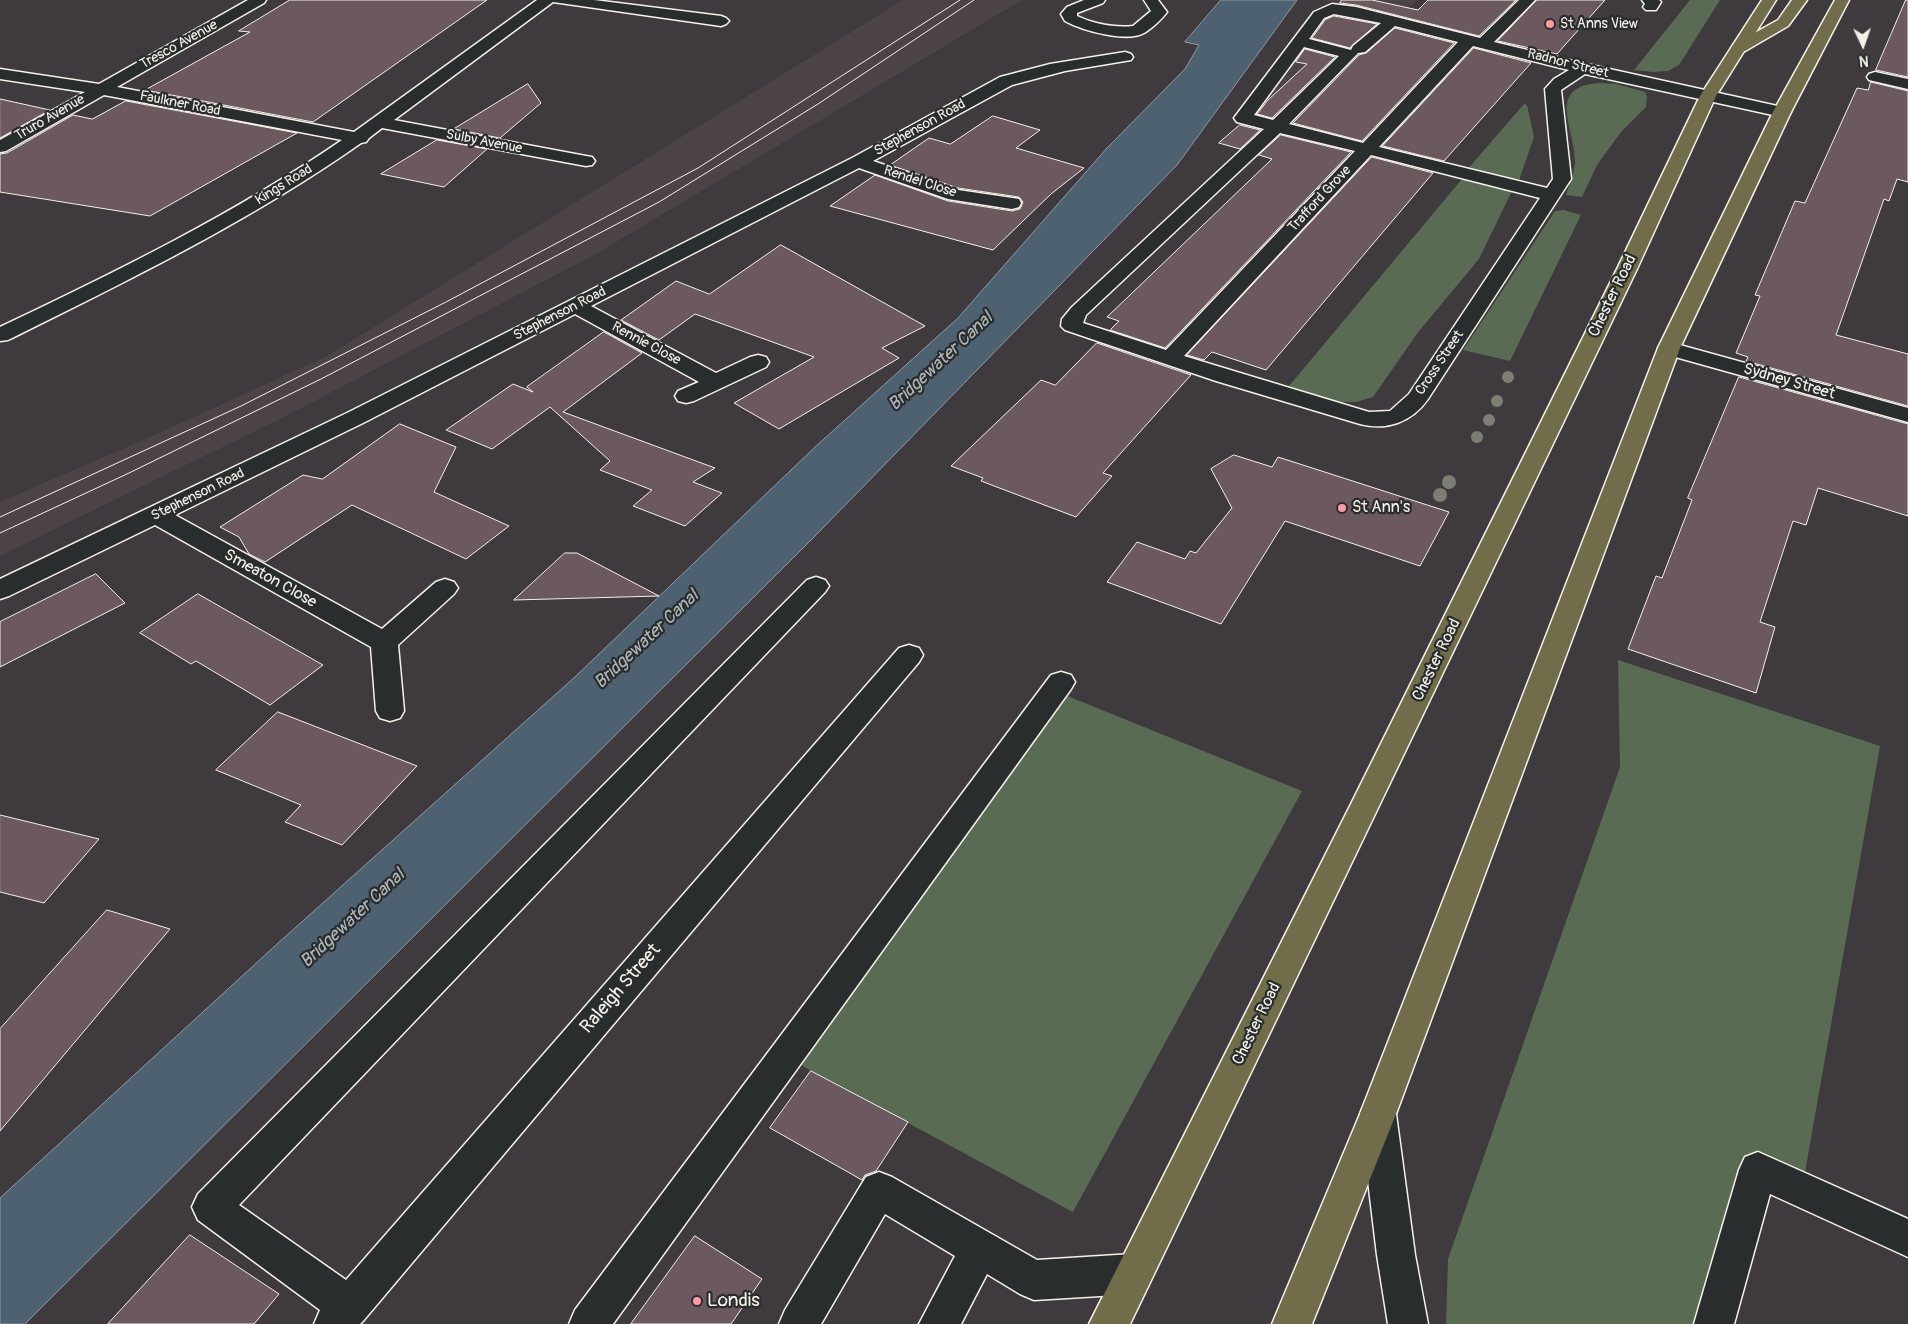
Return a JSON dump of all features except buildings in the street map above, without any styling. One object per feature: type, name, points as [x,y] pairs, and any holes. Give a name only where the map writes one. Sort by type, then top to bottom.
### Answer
[{"type":"main road","name":"Chester Road","points":[[1109,1324],[1384,769],[1708,96],[1769,0]]},
{"type":"main road","points":[[1739,48],[1783,23],[1800,0]]},
{"type":"main road","points":[[1292,1324],[1378,1114],[1669,348],[1782,112],[1842,0]]},
{"type":"street","name":"Tresco Avenue","points":[[100,89],[259,0]]},
{"type":"street","name":"Kings Road","points":[[0,336],[192,239],[273,193],[360,138],[547,0]]},
{"type":"street","points":[[560,0],[721,21]]},
{"type":"street","points":[[1098,0],[1072,10],[1069,14],[1070,18],[1080,23],[1118,31],[1138,30],[1159,12],[1151,0]]},
{"type":"street","name":"Trafford Grove","points":[[1170,358],[1367,150],[1477,41],[1528,0]]},
{"type":"street","name":"Radnor Street","points":[[1299,41],[1324,11],[1332,9],[1356,12],[1582,68],[1782,112]]},
{"type":"street","points":[[1359,50],[1392,20]]},
{"type":"street","points":[[1275,127],[1350,54],[1299,41],[1243,118],[1275,127],[1551,195]]},
{"type":"street","name":"Stephenson Road","points":[[0,590],[355,418],[858,162],[1006,81],[1030,73],[1080,62],[1125,57]]},
{"type":"street","name":"Cross Street","points":[[1275,127],[1079,311],[1073,319],[1072,326],[1368,419],[1396,416],[1417,399],[1562,179],[1554,89],[1557,84],[1577,73],[1582,68]]},
{"type":"street","name":"Faulkner Road","points":[[0,74],[100,89],[360,138]]},
{"type":"street","points":[[1875,77],[1908,84]]},
{"type":"street","name":"Truro Avenue","points":[[0,147],[100,89]]},
{"type":"street","name":"Sulby Avenue","points":[[381,123],[586,161]]},
{"type":"street","name":"Rendel Close","points":[[858,162],[955,195],[1012,202]]},
{"type":"street","name":"Rennie Close","points":[[575,306],[716,382]]},
{"type":"street","name":"Sydney Street","points":[[1669,348],[1908,415]]},
{"type":"street","points":[[686,396],[758,362]]},
{"type":"street","name":"Smeaton Close","points":[[156,515],[384,642]]},
{"type":"street","points":[[341,1315],[211,1207],[816,586]]},
{"type":"street","points":[[390,711],[384,642],[446,588]]},
{"type":"street","name":"Raleigh Street","points":[[341,1315],[909,655]]},
{"type":"street","points":[[589,1324],[1061,682]]},
{"type":"street","points":[[1378,1114],[1396,1255],[1408,1324]]},
{"type":"street","points":[[1714,1324],[1758,1170],[1908,1238]]},
{"type":"street","points":[[799,1324],[879,1190],[1034,1280],[1133,1274]]},
{"type":"street","points":[[938,1324],[980,1250]]},
{"type":"shaded area","points":[[903,0],[1022,0],[596,254],[284,417],[0,556],[0,502],[159,433],[327,356]]},
{"type":"shaded area","points":[[1324,0],[1418,0],[1398,16]]},
{"type":"shaded area","points":[[1300,46],[1345,56],[1276,121],[1252,115]]},
{"type":"green space","points":[[1690,0],[1720,0],[1679,65],[1668,71],[1634,70]]},
{"type":"green space","points":[[1600,83],[1616,84],[1645,92],[1647,97],[1646,107],[1621,132],[1597,165],[1582,197],[1566,195],[1575,165],[1574,148],[1568,123],[1568,100],[1573,92],[1583,86]]},
{"type":"green space","points":[[1524,104],[1527,105],[1534,137],[1518,183],[1466,171]]},
{"type":"green space","points":[[1462,179],[1512,191],[1479,259],[1419,331],[1373,397],[1356,402],[1337,402],[1323,399],[1289,386]]},
{"type":"green space","points":[[1564,210],[1581,215],[1510,361],[1463,350],[1555,211]]},
{"type":"green space","points":[[1618,660],[1880,746],[1804,1178],[1746,1155],[1697,1324],[1446,1324],[1448,1259],[1620,767]]},
{"type":"green space","points":[[1065,695],[1302,791],[1073,1212],[797,1063]]},
{"type":"water","name":"Bridgewater Canal","points":[[1221,0],[1297,0],[1177,165],[815,536],[25,1324],[0,1324],[0,1198],[276,945],[576,676],[814,448],[958,318],[1107,148],[1185,69],[1199,45],[1185,42]]},
{"type":"tram line","points":[[0,517],[241,406],[446,302],[698,168],[960,0]]},
{"type":"tram line","points":[[0,533],[129,473],[321,379],[659,202],[818,104],[974,0]]},
{"type":"place","name":"St Anns View","points":[[1550,24]]},
{"type":"place","name":"St Ann's","points":[[1342,508]]},
{"type":"place","name":"Londis","points":[[697,1301]]}]
